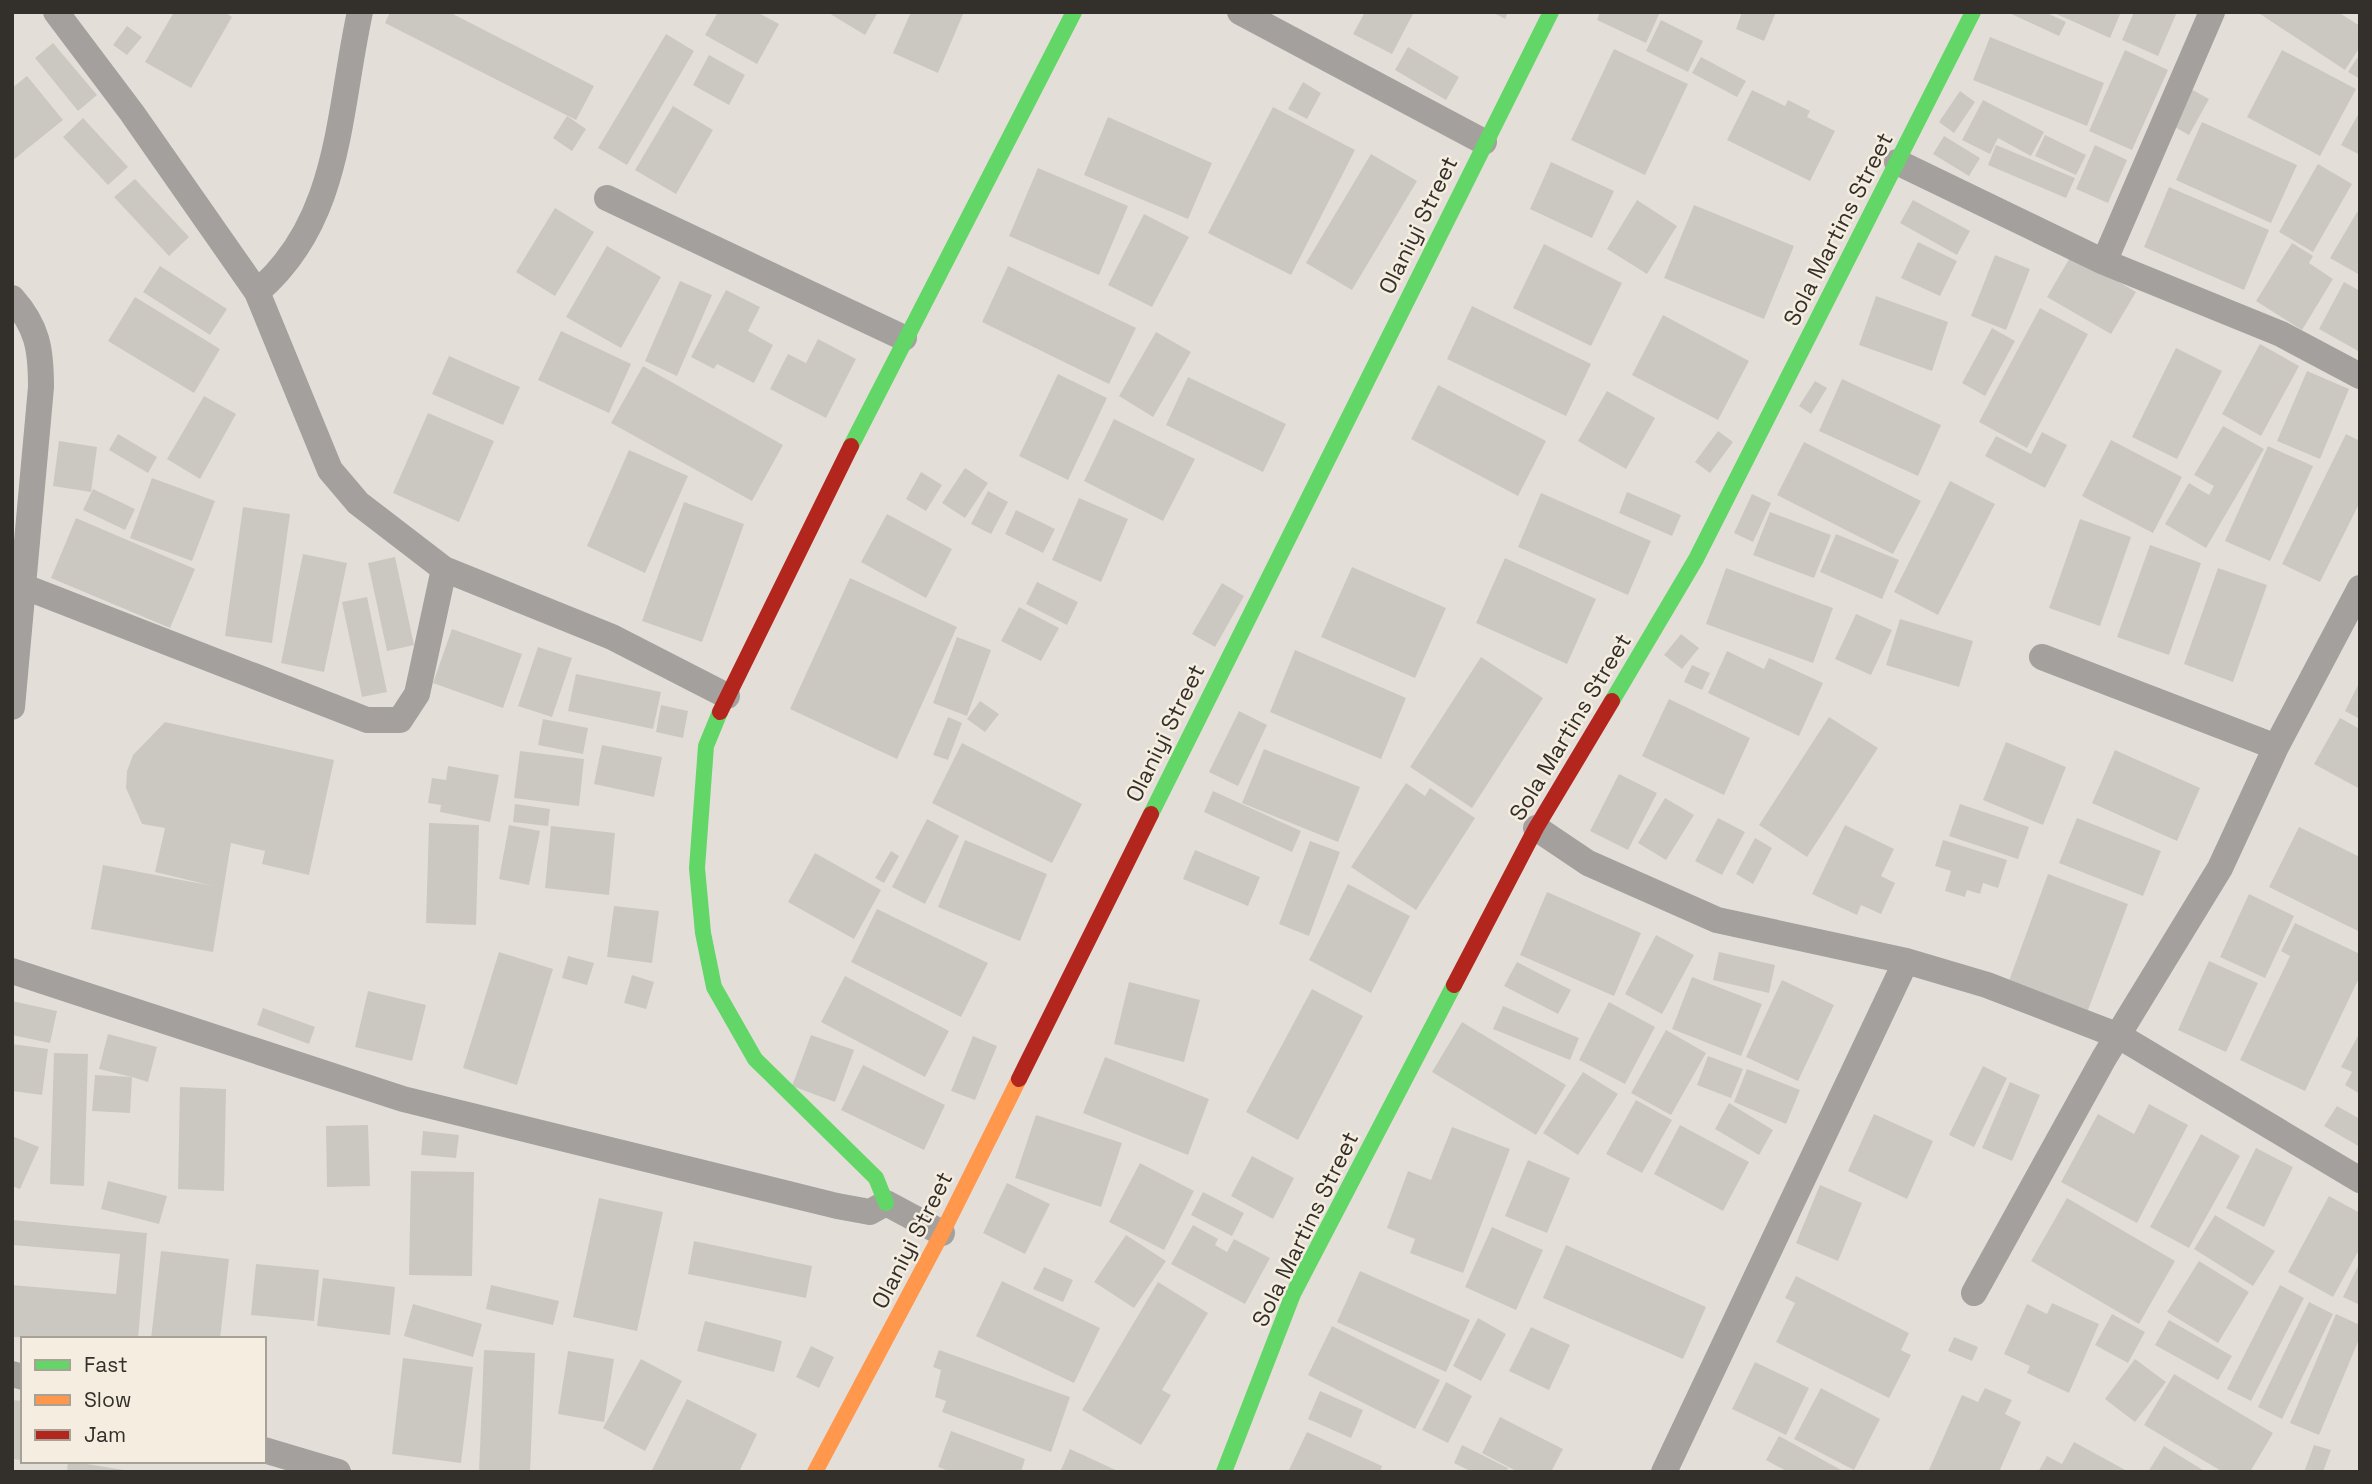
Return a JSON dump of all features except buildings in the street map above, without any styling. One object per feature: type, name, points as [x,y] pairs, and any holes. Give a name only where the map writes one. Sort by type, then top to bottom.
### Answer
[{"type":"street","points":[[56,12],[132,113],[257,292],[330,470],[358,503],[444,569],[612,637],[727,696]]},
{"type":"street","points":[[257,292],[277,275],[311,228],[338,144],[360,12]]},
{"type":"street","points":[[942,1233],[886,1203],[876,1178],[755,1059],[714,987],[703,933],[697,868],[705,746],[727,696],[904,338],[1074,12]]},
{"type":"street","points":[[1240,12],[1485,142]]},
{"type":"street","name":"Olaniyi Street","points":[[815,1472],[942,1233],[1551,12]]},
{"type":"street","name":"Sola Martins Street","points":[[1224,1472],[1293,1294],[1536,828],[1696,559],[1973,12]]},
{"type":"street","points":[[2104,261],[2212,12]]},
{"type":"street","points":[[1897,162],[2104,261],[2281,334],[2360,376]]},
{"type":"street","points":[[607,198],[904,338]]},
{"type":"street","points":[[12,298],[25,313],[41,349],[41,387],[25,587],[12,707]]},
{"type":"street","points":[[25,587],[367,720],[400,720],[417,694],[444,569]]},
{"type":"street","points":[[1974,1293],[2097,1070],[2220,868],[2276,747],[2360,588]]},
{"type":"street","points":[[2042,657],[2276,747]]},
{"type":"street","points":[[1536,828],[1588,863],[1717,920],[1906,961],[1987,985],[2119,1036],[2360,1180]]},
{"type":"street","points":[[1664,1472],[1906,961]]},
{"type":"street","points":[[12,971],[404,1099],[837,1206],[870,1212],[886,1203]]},
{"type":"street","points":[[266,1451],[338,1472]]},
{"type":"traffic: fast","points":[[851,446],[1074,12]]},
{"type":"traffic: fast","points":[[1151,814],[1551,12]]},
{"type":"traffic: fast","points":[[1612,701],[1696,559],[1973,12]]},
{"type":"traffic: fast","points":[[720,712],[706,746],[697,868],[703,933],[714,987],[755,1059],[876,1178],[886,1203]]},
{"type":"traffic: fast","points":[[1224,1472],[1293,1294],[1454,985]]},
{"type":"traffic: slow","points":[[815,1472],[942,1233],[1019,1079]]},
{"type":"traffic: jam","points":[[720,712],[851,446]]},
{"type":"traffic: jam","points":[[1454,985],[1536,828],[1612,701]]},
{"type":"traffic: jam","points":[[1019,1079],[1151,814]]}]
